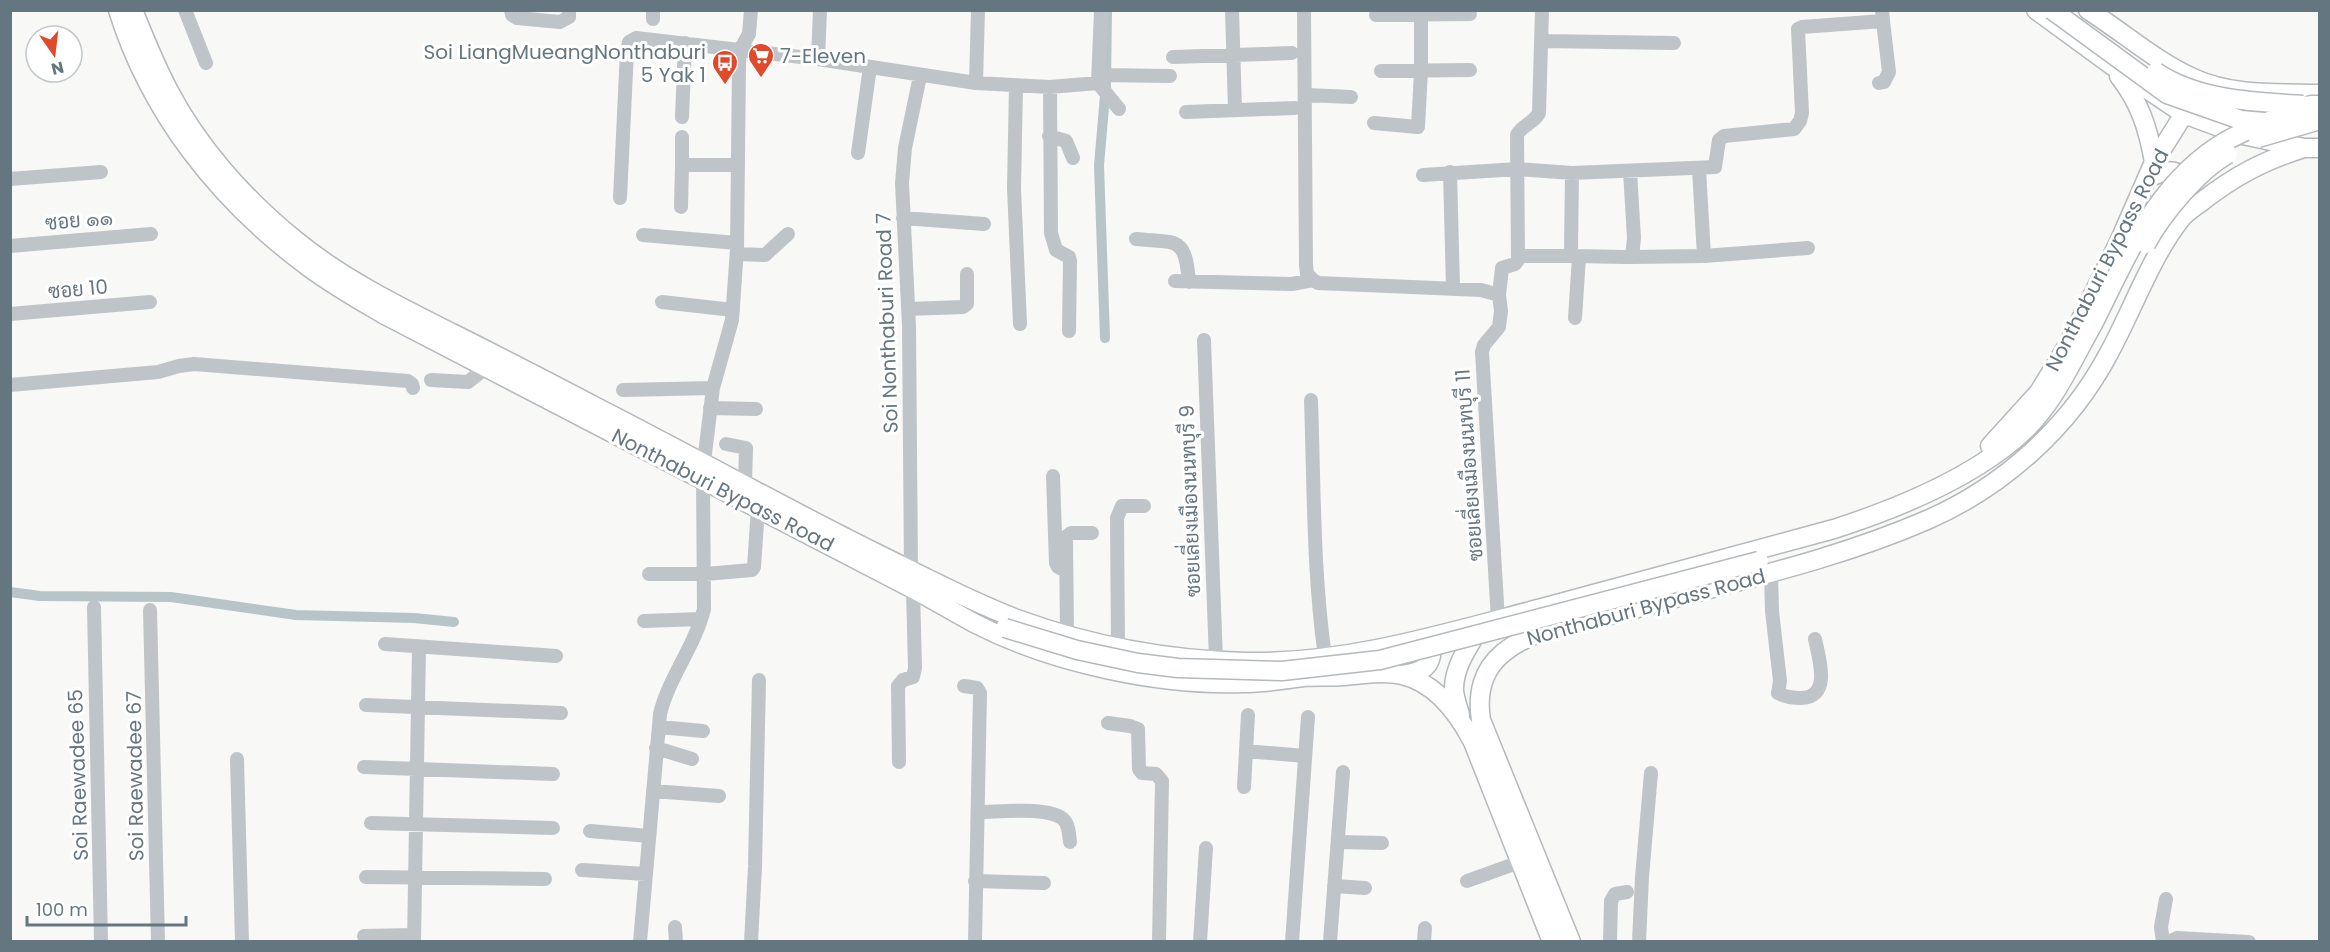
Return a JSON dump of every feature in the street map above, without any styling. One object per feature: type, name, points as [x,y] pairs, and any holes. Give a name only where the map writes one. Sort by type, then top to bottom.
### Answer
[{"type":"main road","name":"Nonthaburi Bypass Road","points":[[118,10],[140,67],[164,112],[202,165],[239,208],[274,241],[304,264],[383,314],[703,471],[745,485],[912,579],[951,610],[977,625],[1018,642],[1071,659],[1172,680],[1228,684],[1275,682],[1304,677],[1402,675],[1434,691],[1461,719]]},
{"type":"main road","name":"Nonthaburi Bypass Road","points":[[133,10],[170,93],[190,127],[219,164],[268,216],[294,239],[317,257],[396,305],[703,471],[758,508],[912,579],[1067,635],[1143,653],[1216,660],[1277,662],[1324,657],[1402,643],[1490,622],[1834,530],[1886,512],[1991,468],[2036,431],[2069,389],[2096,327],[2151,235],[2200,176],[2224,157],[2317,106]]},
{"type":"main road","points":[[2036,10],[2110,64],[2196,114],[2238,134],[2312,148]]},
{"type":"main road","points":[[2052,10],[2167,94],[2241,120],[2319,128]]},
{"type":"main road","points":[[2069,10],[2172,82],[2241,102],[2317,106]]},
{"type":"main road","points":[[2088,10],[2163,61],[2193,78],[2242,91],[2317,106]]},
{"type":"main road","points":[[2132,39],[2148,58],[2190,90],[2196,114],[2221,163],[2222,172],[2198,204]]},
{"type":"main road","points":[[2110,64],[2129,88],[2149,129],[2151,170],[2177,171],[2189,179],[2193,194],[2181,218]]},
{"type":"main road","points":[[2196,114],[2210,100],[2242,91]]},
{"type":"main road","name":"Nonthaburi Bypass Road","points":[[1886,536],[1958,483],[2039,392],[2089,303],[2151,170],[2196,114]]},
{"type":"main road","name":"Nonthaburi Bypass Road","points":[[1571,942],[1481,720],[1479,704],[1484,677],[1501,654],[1536,633],[1765,567],[1886,536],[1933,517],[1989,486],[2048,436],[2080,397],[2108,356],[2163,246],[2181,218],[2222,185],[2266,160],[2312,148]]},
{"type":"main road","points":[[951,610],[1077,650],[1138,663],[1178,668],[1282,671],[1380,660],[1765,567],[1818,546],[1958,483]]},
{"type":"main road","name":"Nonthaburi Bypass Road","points":[[1490,622],[1461,659],[1454,690],[1461,719],[1473,742],[1551,942]]},
{"type":"main road","points":[[1402,643],[1427,650],[1431,656],[1430,664],[1424,669],[1402,675]]},
{"type":"main road","points":[[1461,659],[1470,655],[1479,656],[1483,663],[1484,677]]},
{"type":"street","points":[[185,10],[207,63]]},
{"type":"street","points":[[511,10],[512,15],[517,18],[560,22],[568,17],[569,10]]},
{"type":"street","points":[[640,942],[658,727],[662,708],[701,620],[705,604],[703,471],[712,388],[732,328],[737,249],[740,50],[749,34],[751,10]]},
{"type":"street","points":[[818,59],[820,10]]},
{"type":"street","points":[[976,84],[978,10]]},
{"type":"street","points":[[1101,10],[1105,77],[1119,109]]},
{"type":"street","points":[[1232,10],[1235,110]]},
{"type":"street","points":[[1304,10],[1307,274],[1318,283],[1453,288],[1481,290],[1499,295]]},
{"type":"street","points":[[1542,10],[1539,113],[1517,135],[1519,256],[1704,256],[1808,248]]},
{"type":"street","points":[[1376,15],[1421,12],[1470,14]]},
{"type":"street","points":[[1374,123],[1418,127],[1421,12]]},
{"type":"street","points":[[1423,175],[1518,169],[1572,172],[1715,167],[1719,140],[1724,136],[1794,129],[1800,121],[1802,114],[1798,29],[1883,16],[1889,72],[1884,82],[1879,83]]},
{"type":"street","points":[[620,198],[629,42],[636,38],[818,59],[976,84],[1050,87],[1105,77],[1170,76]]},
{"type":"street","points":[[1542,41],[1674,43]]},
{"type":"street","points":[[681,117],[685,43]]},
{"type":"street","points":[[1173,57],[1292,53]]},
{"type":"street","points":[[858,153],[870,67]]},
{"type":"street","points":[[1381,71],[1470,70]]},
{"type":"street","name":"Soi Nonthaburi Road 7","points":[[899,762],[898,686],[915,672],[908,309],[903,218],[905,148],[920,76]]},
{"type":"street","points":[[1016,86],[1014,188],[1020,324]]},
{"type":"street","points":[[1050,87],[1051,233],[1056,250],[1068,257],[1070,261],[1069,331]]},
{"type":"street","points":[[1306,95],[1351,97]]},
{"type":"street","points":[[1186,112],[1295,108]]},
{"type":"street","points":[[1049,136],[1066,141],[1073,158]]},
{"type":"street","points":[[681,207],[682,137]]},
{"type":"street","points":[[682,165],[737,165]]},
{"type":"street","points":[[1699,169],[1704,256]]},
{"type":"street","points":[[1630,171],[1634,238],[1632,257]]},
{"type":"street","points":[[10,179],[101,172]]},
{"type":"street","points":[[1450,172],[1453,288]]},
{"type":"street","points":[[1572,172],[1571,251],[1576,257],[1575,318]]},
{"type":"street","points":[[903,218],[984,224]]},
{"type":"street","name":"ซอย ๑๑","points":[[10,246],[151,234]]},
{"type":"street","points":[[643,234],[765,255],[788,234]]},
{"type":"street","points":[[1136,239],[1171,242],[1179,246],[1187,256],[1182,282],[1292,284],[1313,280]]},
{"type":"street","name":"ซอยเลี่ยงเมืองนนทบุรี 11","points":[[1490,622],[1482,352],[1484,345],[1498,327],[1501,311],[1499,295],[1502,268],[1516,264],[1519,256]]},
{"type":"street","points":[[908,309],[950,309],[966,305],[967,274]]},
{"type":"street","name":"ซอย 10","points":[[10,314],[150,302]]},
{"type":"street","points":[[662,302],[733,309]]},
{"type":"street","name":"ซอยเลี่ยงเมืองนนทบุรี 9","points":[[1204,340],[1216,660]]},
{"type":"street","points":[[10,385],[158,372],[194,364],[408,381],[413,388]]},
{"type":"street","points":[[431,380],[468,382],[487,367]]},
{"type":"street","points":[[623,390],[712,388]]},
{"type":"street","points":[[1311,400],[1316,570],[1324,657]]},
{"type":"street","points":[[710,408],[756,409]]},
{"type":"street","points":[[726,444],[746,448],[745,485]]},
{"type":"street","points":[[1053,476],[1056,563],[1058,567],[1066,571]]},
{"type":"street","points":[[1118,647],[1117,518],[1122,506],[1144,506]]},
{"type":"street","points":[[649,574],[705,574],[752,570],[758,508]]},
{"type":"street","points":[[1067,635],[1067,534],[1092,533]]},
{"type":"street","points":[[1765,567],[1780,681],[1778,693],[1783,696],[1808,698],[1818,691],[1822,680],[1815,639]]},
{"type":"street","name":"Soi Raewadee 65","points":[[94,607],[101,942]]},
{"type":"street","name":"Soi Raewadee 67","points":[[150,610],[158,942]]},
{"type":"street","points":[[644,621],[701,620]]},
{"type":"street","points":[[385,644],[556,656]]},
{"type":"street","points":[[364,936],[414,938],[419,647]]},
{"type":"street","points":[[751,942],[759,680]]},
{"type":"street","points":[[964,686],[977,688],[980,693],[975,942]]},
{"type":"street","points":[[366,705],[561,713]]},
{"type":"street","points":[[1244,787],[1248,715]]},
{"type":"street","points":[[1292,942],[1308,717]]},
{"type":"street","points":[[1108,723],[1138,729],[1139,769],[1142,773],[1156,774],[1162,780],[1159,942]]},
{"type":"street","points":[[658,727],[703,731]]},
{"type":"street","points":[[656,747],[693,759]]},
{"type":"street","points":[[1246,751],[1305,756]]},
{"type":"street","points":[[237,759],[242,942]]},
{"type":"street","points":[[364,767],[553,774]]},
{"type":"street","points":[[1330,942],[1343,772]]},
{"type":"street","points":[[1639,942],[1651,772]]},
{"type":"street","points":[[653,791],[719,796]]},
{"type":"street","points":[[979,812],[1043,811],[1063,819],[1067,825],[1070,842]]},
{"type":"street","points":[[371,823],[553,828]]},
{"type":"street","points":[[590,831],[649,836]]},
{"type":"street","points":[[1338,842],[1382,843]]},
{"type":"street","points":[[1200,942],[1206,848]]},
{"type":"street","points":[[1467,881],[1520,862]]},
{"type":"street","points":[[582,870],[646,874]]},
{"type":"street","points":[[366,877],[544,879]]},
{"type":"street","points":[[975,881],[1044,883]]},
{"type":"street","points":[[1334,886],[1365,888]]},
{"type":"street","points":[[1610,942],[1611,901],[1616,894],[1627,892]]},
{"type":"street","points":[[2163,942],[2161,927],[2166,899]]},
{"type":"street","points":[[675,927],[675,942]]},
{"type":"street","points":[[2169,942],[2177,938],[2249,942]]},
{"type":"waterway","points":[[1105,338],[1099,165],[1106,84],[1107,12]]},
{"type":"waterway","points":[[10,592],[40,596],[171,597],[296,615],[414,618],[454,622]]},
{"type":"place","name":"7-Eleven","points":[[761,79]]},
{"type":"place","name":"Soi LiangMueangNonthaburi 5 Yak 1","points":[[725,86]]}]
